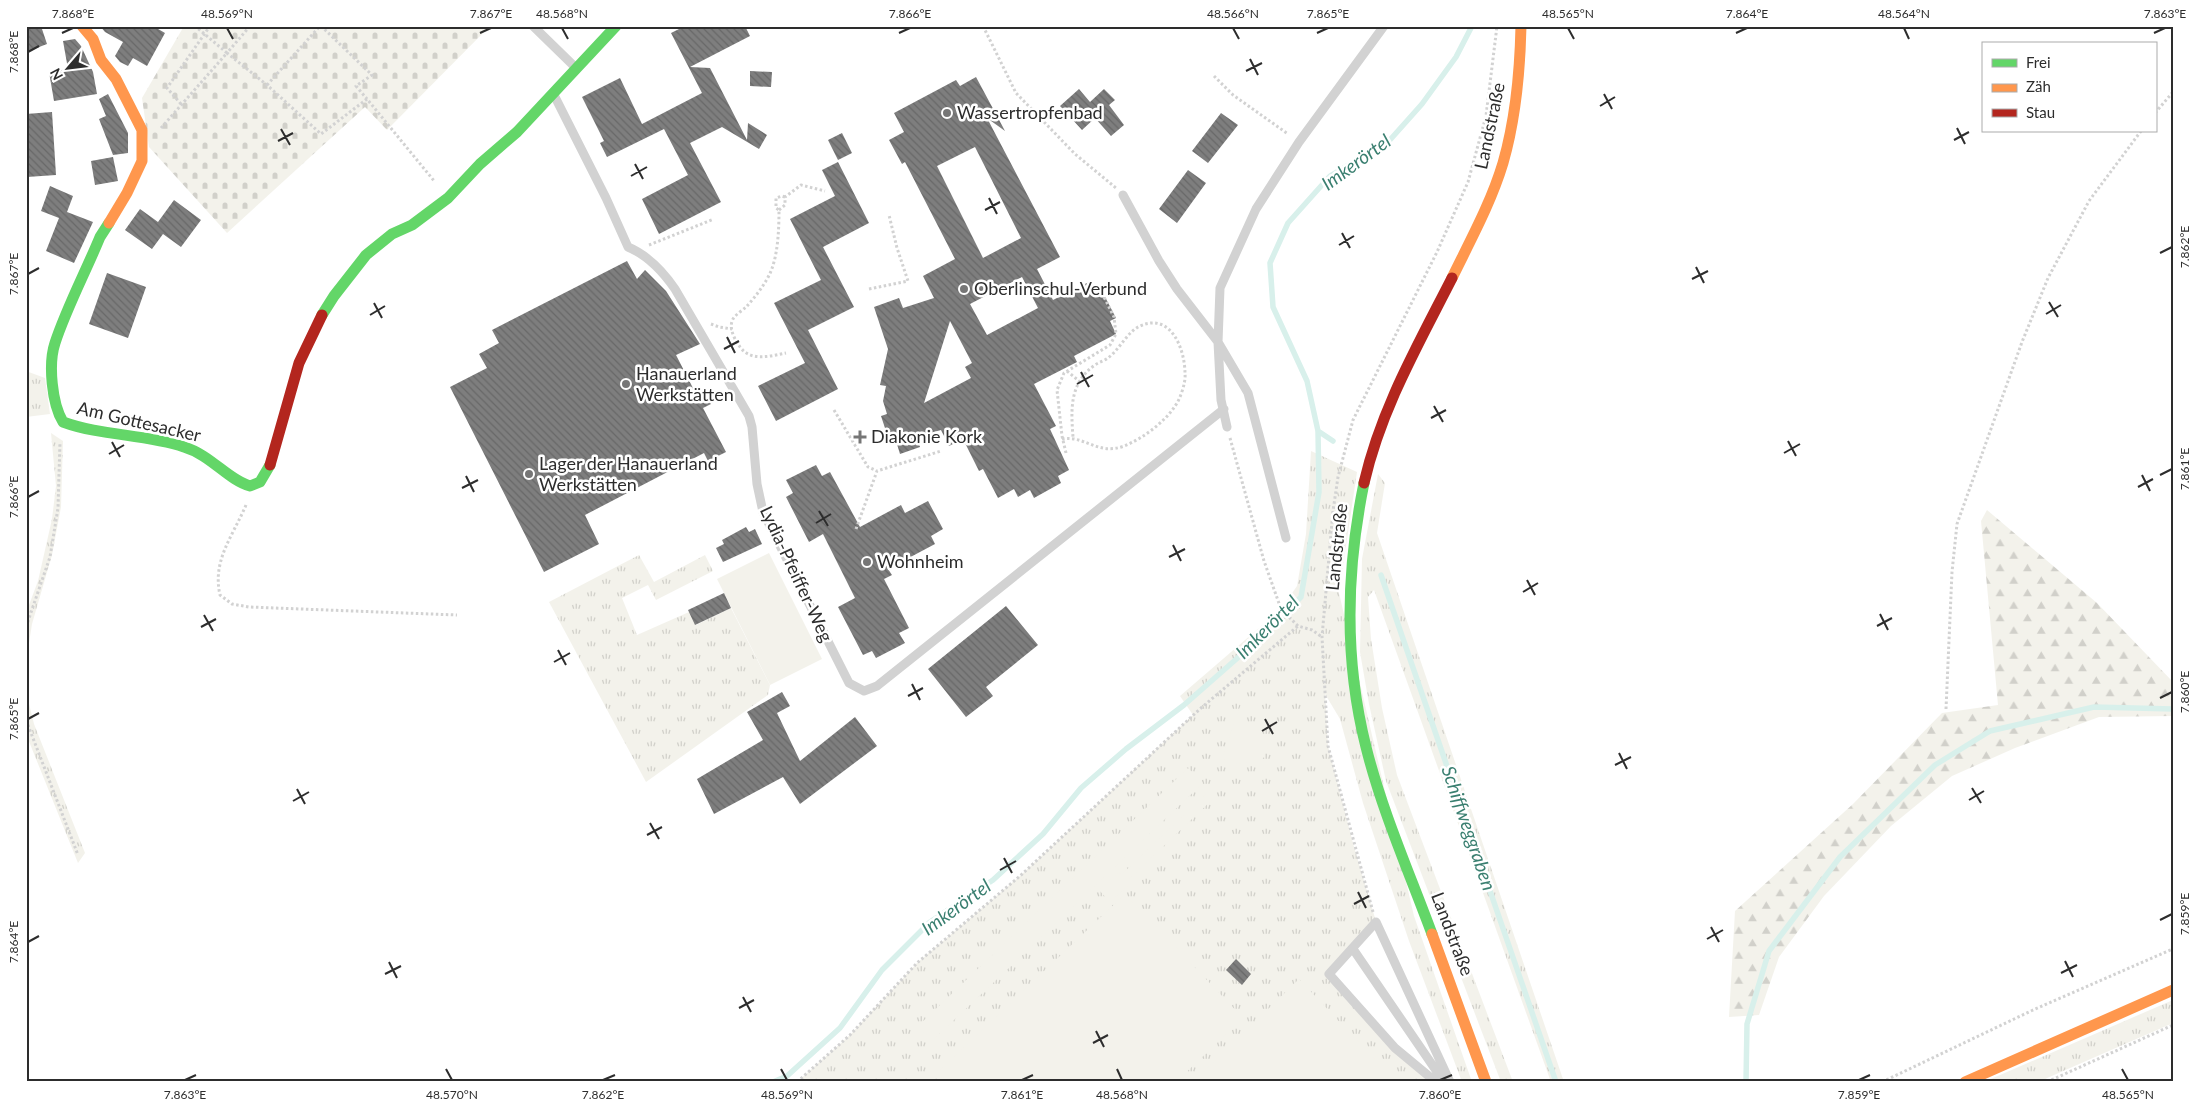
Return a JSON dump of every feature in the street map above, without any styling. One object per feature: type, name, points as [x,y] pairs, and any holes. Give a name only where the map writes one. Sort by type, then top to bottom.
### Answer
[{"type":"main road","name":"Am Gottesacker","points":[[82,26],[93,39],[101,60],[116,78],[142,130],[142,161],[127,194],[100,237],[54,345],[52,386],[57,412],[63,422],[71,426],[177,445],[199,452],[213,459],[243,484],[250,487]]},
{"type":"main road","points":[[250,487],[256,485],[262,479],[270,464],[299,364],[320,319],[334,296],[366,255],[392,234],[412,225],[448,198],[480,164],[517,132],[554,95],[616,26]]},
{"type":"main road","name":"Landstraße","points":[[1486,1082],[1464,1014],[1376,784],[1362,730],[1355,688],[1348,593],[1355,522],[1364,479],[1377,436],[1391,398],[1470,239],[1497,179],[1505,155],[1515,101],[1521,51],[1521,26]]},
{"type":"main road","points":[[1966,1082],[2173,990]]},
{"type":"lane","points":[[533,26],[577,69]]},
{"type":"lane","points":[[1227,427],[1221,400],[1218,342],[1220,288],[1256,209],[1299,142],[1384,26]]},
{"type":"lane","name":"Lydia-Pfeiffer-Weg","points":[[554,95],[606,198],[628,247],[635,250],[666,276],[741,401],[752,427],[757,484],[763,512],[849,684],[864,692],[877,686],[1224,409]]},
{"type":"lane","points":[[1123,195],[1159,261],[1177,289],[1218,342],[1248,393],[1286,538]]},
{"type":"lane","points":[[1436,1082],[1395,1048],[1329,974],[1376,922],[1450,1082]]},
{"type":"lane","points":[[1353,949],[1444,1082]]},
{"type":"path","points":[[195,26],[267,85],[321,134],[368,99]]},
{"type":"path","points":[[181,104],[167,88],[210,26]]},
{"type":"path","points":[[142,143],[156,133],[250,26]]},
{"type":"path","points":[[267,85],[320,26],[372,76],[356,86],[448,198]]},
{"type":"path","points":[[983,26],[1016,93],[1075,154],[1123,195]]},
{"type":"path","points":[[1214,76],[1233,95],[1299,142]]},
{"type":"path","points":[[2156,112],[2173,92]]},
{"type":"path","points":[[1946,709],[1952,572],[1957,524],[2022,342],[2048,278],[2089,201],[2140,132]]},
{"type":"path","points":[[786,353],[757,357],[750,356],[743,351],[733,337],[733,319],[758,292],[771,272],[774,262],[779,210],[776,208],[776,198],[785,197],[801,185],[825,191]]},
{"type":"path","points":[[779,210],[785,205],[785,197]]},
{"type":"path","points":[[869,289],[908,281],[896,248],[889,215]]},
{"type":"path","points":[[635,250],[714,219]]},
{"type":"path","points":[[1066,453],[1062,440],[1057,390],[1067,371],[1110,346],[1116,334],[1114,317],[1099,287]]},
{"type":"path","points":[[1062,440],[1073,437],[1096,448],[1108,449],[1124,446],[1161,422],[1176,406],[1186,376],[1177,340],[1163,324],[1156,323],[1139,326],[1129,334],[1118,350],[1095,365],[1079,381],[1072,400],[1073,437]]},
{"type":"path","points":[[699,330],[710,324],[732,329]]},
{"type":"path","points":[[1067,371],[1079,381]]},
{"type":"path","points":[[834,410],[868,467],[877,471],[941,451]]},
{"type":"path","points":[[26,627],[50,557],[57,518],[59,452],[63,422]]},
{"type":"path","points":[[1227,427],[1264,561],[1282,609],[1298,626],[1312,630],[1322,637],[1328,746],[1376,922]]},
{"type":"path","points":[[856,529],[877,471]]},
{"type":"path","points":[[250,487],[250,494],[239,522],[218,564],[216,580],[220,595],[232,604],[259,607],[457,615]]},
{"type":"path","points":[[797,1082],[850,1035],[916,963],[1020,876],[1194,715],[1298,626]]},
{"type":"path","points":[[26,720],[78,856]]},
{"type":"path","points":[[1882,1082],[2033,1010],[2173,949]]},
{"type":"path","points":[[2047,1082],[2173,1025]]},
{"type":"green space","points":[[184,26],[490,26],[387,130],[365,107],[227,233],[149,147],[142,98]]},
{"type":"green space","points":[[26,371],[45,378],[50,414],[26,417]]},
{"type":"green space","points":[[51,433],[63,441],[61,507],[52,555],[32,624],[26,662],[26,613],[38,581],[52,519],[56,486]]},
{"type":"green space","points":[[1311,451],[1357,472],[1339,593],[1414,916],[1472,1082],[1462,1082],[1409,941],[1363,803],[1340,719],[1325,694],[1328,746],[1354,847],[1375,918],[1330,974],[1432,1082],[797,1082],[850,1035],[917,963],[1020,876],[1193,715],[1180,696],[1281,609],[1297,586],[1306,534]]},
{"type":"green space","points":[[1378,474],[1385,483],[1377,533],[1564,1082],[1551,1082],[1374,590],[1368,597],[1371,639],[1382,708],[1397,775],[1513,1082],[1501,1082],[1386,781],[1360,652],[1362,559]]},
{"type":"green space","points":[[1987,510],[2097,603],[2173,682],[2173,716],[2099,717],[2015,748],[1952,776],[1891,826],[1824,896],[1779,957],[1759,1015],[1729,1017],[1735,911],[1853,804],[1942,713],[1998,705],[1981,521]]},
{"type":"green space","points":[[769,553],[822,659],[770,685],[717,579]]},
{"type":"green space","points":[[639,555],[654,582],[705,555],[713,571],[656,600],[648,585],[622,598],[637,635],[689,612],[696,625],[731,608],[770,685],[768,695],[646,782],[549,602]]},
{"type":"green space","points":[[26,692],[34,724],[85,853],[78,863],[26,734]]},
{"type":"green space","points":[[1241,704],[1245,707],[1245,717],[1265,757],[1254,761],[1237,763],[1226,761],[1222,758]]},
{"type":"green space","points":[[1188,768],[1203,783],[932,1041],[918,1026]]},
{"type":"green space","points":[[1208,792],[1214,798],[1127,881],[1129,885],[1110,902],[1099,890],[1119,872],[1121,875]]},
{"type":"green space","points":[[1125,894],[1243,1018],[1176,1082],[947,1082],[938,1072]]},
{"type":"green space","points":[[1299,979],[1396,1082],[1193,1082]]},
{"type":"green space","points":[[2173,1000],[2173,1023],[2038,1082],[1984,1082]]},
{"type":"building","points":[[26,26],[41,26],[47,44],[26,52]]},
{"type":"building","points":[[100,26],[153,26],[165,33],[147,66],[133,58],[128,66],[120,62],[115,56],[123,42],[105,32]]},
{"type":"building","points":[[685,26],[745,26],[750,36],[690,67],[710,68],[747,140],[748,123],[767,135],[759,149],[722,127],[690,143],[721,202],[659,234],[642,199],[688,175],[664,129],[607,157],[600,143],[604,141],[582,97],[620,78],[642,124],[702,93],[671,33]]},
{"type":"building","points":[[75,39],[81,46],[93,72],[97,94],[54,101],[49,72],[68,69],[63,41]]},
{"type":"building","points":[[750,71],[772,72],[771,87],[750,86]]},
{"type":"building","name":"Oberlinschul-Verbund","points":[[976,77],[1005,131],[987,118],[1060,257],[1037,269],[1053,300],[1089,282],[1096,295],[1102,291],[1116,318],[1110,321],[1116,334],[1074,356],[1077,362],[1034,384],[1056,426],[1050,429],[1069,470],[1058,476],[1061,483],[1034,498],[1030,490],[1018,497],[1014,489],[998,498],[983,469],[979,471],[963,439],[949,446],[941,430],[917,437],[920,447],[900,454],[896,441],[890,443],[881,416],[887,414],[883,401],[886,386],[880,385],[888,349],[874,307],[899,298],[903,308],[934,298],[923,276],[955,259],[905,162],[902,164],[889,140],[904,132],[894,113],[956,80],[960,86]],"holes":[[[975,147],[1021,238],[983,258],[937,166]],[[1022,277],[1038,308],[987,335],[970,304]],[[950,321],[972,363],[965,367],[971,378],[924,403]]]},
{"type":"building","points":[[1079,89],[1090,102],[1104,89],[1115,100],[1109,105],[1124,125],[1111,136],[1095,118],[1082,130],[1060,106]]},
{"type":"building","points":[[108,94],[128,133],[128,153],[113,155],[99,119],[106,116],[99,99]]},
{"type":"building","points":[[52,112],[56,175],[27,177],[26,114]]},
{"type":"building","points":[[1221,113],[1238,125],[1208,163],[1192,151]]},
{"type":"building","points":[[842,133],[852,153],[838,160],[828,140]]},
{"type":"building","points":[[113,157],[118,181],[95,185],[91,161]]},
{"type":"building","points":[[838,162],[869,223],[823,247],[854,307],[808,330],[838,389],[776,421],[758,386],[805,363],[774,303],[821,280],[790,219],[835,196],[822,170]]},
{"type":"building","points":[[1188,170],[1206,183],[1177,223],[1159,209]]},
{"type":"building","points":[[50,186],[73,196],[67,212],[93,222],[74,263],[46,251],[59,218],[41,211]]},
{"type":"building","points":[[174,200],[201,220],[181,247],[163,234],[152,249],[125,230],[140,209],[158,222]]},
{"type":"building","name":"Hanauerland Werkstätten","points":[[627,261],[637,279],[645,270],[666,291],[700,344],[676,355],[696,394],[704,390],[711,404],[703,408],[726,452],[708,461],[704,453],[585,515],[599,544],[544,572],[450,387],[487,368],[479,354],[499,343],[492,330]]},
{"type":"building","points":[[107,273],[146,287],[128,338],[89,324]]},
{"type":"building","name":"Wohnheim","points":[[816,465],[822,476],[830,472],[860,527],[901,505],[905,513],[928,501],[943,529],[931,536],[935,544],[888,569],[892,575],[884,579],[909,628],[899,633],[905,643],[876,658],[872,651],[863,655],[838,607],[855,598],[823,534],[809,542],[786,497],[793,493],[786,480]]},
{"type":"building","points":[[746,527],[749,532],[755,529],[762,544],[723,562],[716,548],[724,544],[722,540]]},
{"type":"building","points":[[724,593],[731,608],[695,625],[688,610]]},
{"type":"building","points":[[1006,606],[1038,645],[986,687],[993,696],[966,717],[928,669]]},
{"type":"building","points":[[782,692],[790,706],[777,713],[800,761],[855,717],[877,746],[800,804],[783,777],[714,814],[697,779],[763,740],[747,712]]},
{"type":"building","points":[[1236,959],[1251,974],[1242,985],[1226,970]]},
{"type":"waterway","name":"Imkerörtel","points":[[773,1082],[787,1076],[840,1028],[882,970],[930,922],[993,880],[1043,834],[1081,788],[1126,749],[1184,705],[1258,640],[1301,597],[1319,492],[1318,431],[1307,381],[1273,307],[1270,263],[1288,223],[1330,176],[1389,141],[1422,104],[1456,57],[1472,26]]},
{"type":"waterway","points":[[1318,431],[1333,441]]},
{"type":"waterway","name":"Schiffweggraben","points":[[1381,575],[1556,1082]]},
{"type":"waterway","points":[[1746,1082],[1747,1024],[1769,951],[1840,857],[1935,765],[1990,731],[2094,707],[2173,709]]},
{"type":"traffic: fast","points":[[322,315],[334,296],[366,255],[392,234],[412,225],[448,198],[480,164],[517,132],[616,26]]},
{"type":"traffic: fast","points":[[109,223],[100,237],[70,303],[55,343],[52,362],[52,384],[56,405],[63,422],[92,430],[184,447],[203,456],[234,478],[250,486],[260,482],[270,465]]},
{"type":"traffic: fast","points":[[1364,483],[1358,516],[1351,582],[1350,615],[1354,681],[1359,714],[1372,771],[1432,934]]},
{"type":"traffic: slow","points":[[82,26],[93,39],[101,60],[116,79],[142,130],[142,161],[127,193],[109,223]]},
{"type":"traffic: slow","points":[[1452,278],[1486,207],[1503,163],[1516,95],[1521,26]]},
{"type":"traffic: slow","points":[[1432,934],[1486,1082]]},
{"type":"traffic: slow","points":[[1965,1082],[2173,990]]},
{"type":"traffic: jam","points":[[1364,483],[1371,456],[1390,403],[1452,278]]},
{"type":"traffic: jam","points":[[270,465],[299,363],[322,315]]},
{"type":"place","name":"Wassertropfenbad","points":[[947,113]]},
{"type":"place","name":"Oberlinschul-Verbund","points":[[964,289]]},
{"type":"place","name":"Hanauerland Werkstätten","points":[[626,384]]},
{"type":"place","name":"Diakonie Kork","points":[[860,437]]},
{"type":"place","name":"Lager der Hanauerland Werkstätten","points":[[529,474]]},
{"type":"place","name":"Wohnheim","points":[[867,562]]}]
